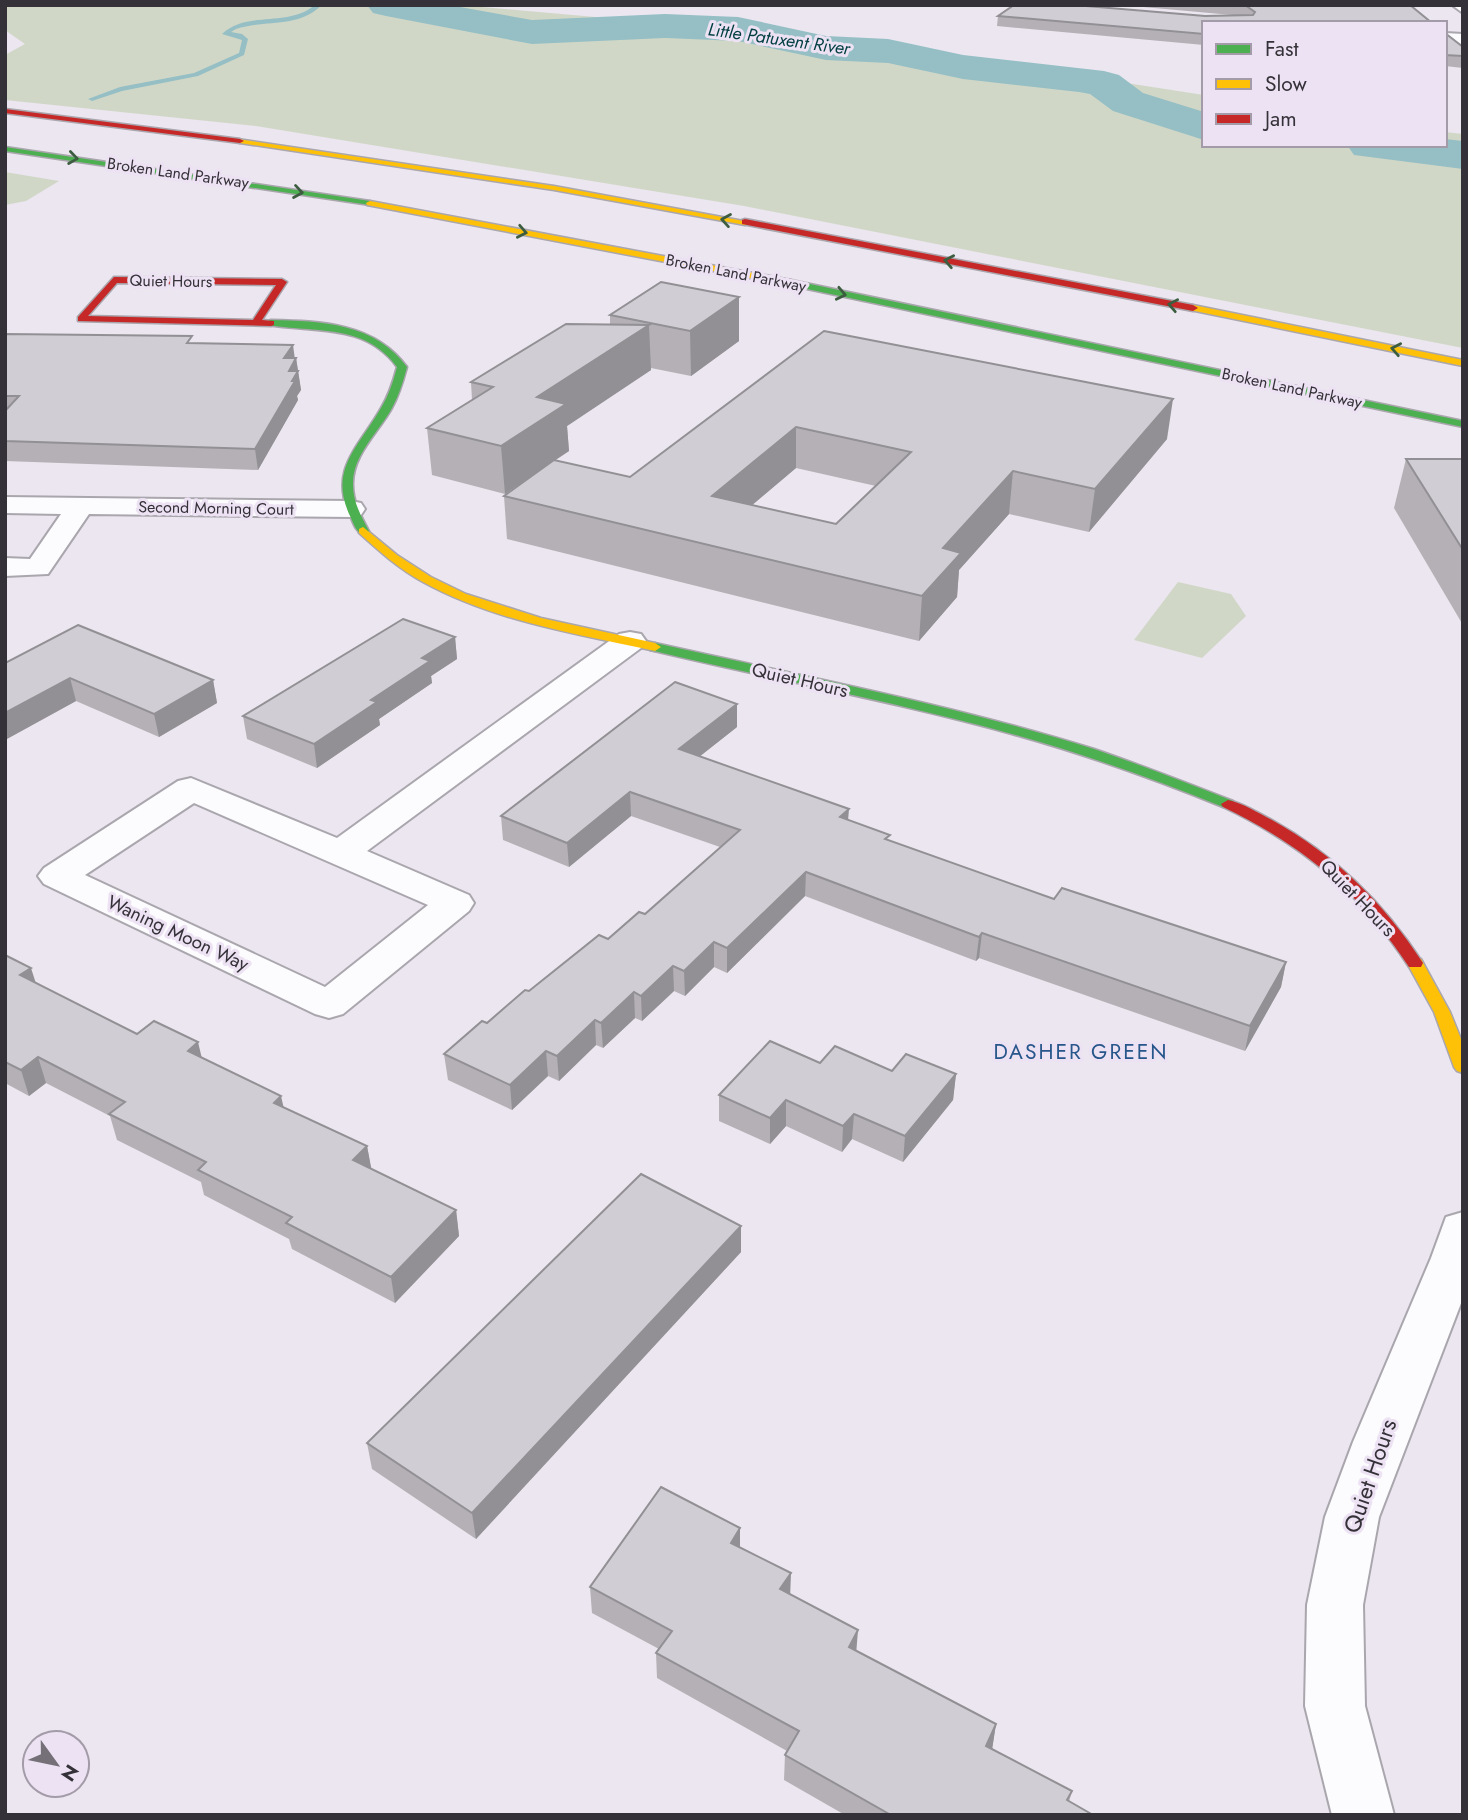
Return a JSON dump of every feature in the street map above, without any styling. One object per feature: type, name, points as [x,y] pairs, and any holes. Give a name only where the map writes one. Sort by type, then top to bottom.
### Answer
[{"type":"main road","points":[[5,110],[237,138],[504,180],[911,254],[1463,363]]},
{"type":"main road","name":"Broken Land Parkway","points":[[5,149],[176,172],[444,217],[822,290],[1463,424]]},
{"type":"main road","name":"Quiet Hours","points":[[257,322],[282,282],[114,280],[81,319],[294,323],[352,333],[374,340],[393,351],[401,366],[400,382],[349,470],[345,490],[351,509],[366,533],[384,552],[443,589],[479,605],[979,720],[1098,755],[1251,815],[1336,869],[1381,917],[1428,985],[1450,1026],[1463,1067]]},
{"type":"street","name":"Second Morning Court","points":[[5,505],[351,509]]},
{"type":"street","points":[[5,567],[38,568],[81,506]]},
{"type":"street","points":[[340,853],[630,641]]},
{"type":"street","name":"Waning Moon Way","points":[[191,789],[340,853],[455,903],[329,1005],[57,876],[191,789]]},
{"type":"street","name":"Quiet Hours","points":[[1363,1815],[1335,1706],[1335,1605],[1352,1517],[1378,1442],[1455,1258],[1463,1229]]},
{"type":"green space","points":[[5,5],[460,5],[833,38],[1202,95],[1202,147],[1447,147],[1447,132],[1463,134],[1463,348],[744,206],[256,126],[5,100],[5,55],[25,44],[5,30]]},
{"type":"green space","points":[[5,172],[59,181],[26,201],[5,205]]},
{"type":"green space","points":[[1178,582],[1231,594],[1246,616],[1202,658],[1134,640]]},
{"type":"building","points":[[1014,5],[1074,5],[1205,16],[1253,15],[1255,12],[1245,5],[1410,5],[1430,21],[1202,21],[1202,34],[998,16]]},
{"type":"building","points":[[1447,35],[1463,47],[1463,56],[1447,55]]},
{"type":"building","points":[[661,282],[739,297],[690,331],[610,315]]},
{"type":"building","points":[[566,324],[649,325],[537,397],[566,404],[501,446],[427,428],[493,387],[471,382]]},
{"type":"building","points":[[824,331],[1173,399],[1095,489],[1013,471],[943,548],[961,553],[922,596],[504,496],[554,460],[630,477]],"holes":[[[796,427],[911,452],[836,524],[712,496]]]},
{"type":"building","points":[[5,334],[192,336],[187,343],[293,345],[284,358],[296,358],[289,371],[298,371],[292,381],[295,381],[255,449],[5,441],[5,411],[19,396],[5,396]]},
{"type":"building","points":[[1406,459],[1463,459],[1463,550]]},
{"type":"building","points":[[403,619],[455,637],[422,658],[430,661],[371,700],[377,702],[314,744],[243,716]]},
{"type":"building","points":[[78,625],[213,680],[154,714],[70,678],[5,713],[5,663]]},
{"type":"building","points":[[675,682],[737,704],[679,749],[849,809],[840,817],[890,835],[885,839],[1054,899],[1062,888],[1286,962],[1250,1026],[982,933],[979,937],[806,872],[727,948],[714,942],[684,971],[673,966],[641,996],[634,992],[601,1023],[595,1020],[557,1056],[546,1051],[510,1085],[444,1054],[482,1021],[487,1023],[525,990],[529,991],[599,935],[608,939],[639,912],[645,914],[740,830],[630,792],[567,843],[501,816]]},
{"type":"building","points":[[5,955],[31,968],[20,975],[137,1034],[154,1021],[198,1042],[188,1051],[281,1096],[274,1103],[367,1146],[353,1160],[456,1210],[391,1277],[286,1223],[292,1217],[198,1170],[206,1162],[109,1114],[125,1102],[38,1057],[21,1070],[5,1062]]},
{"type":"building","points":[[770,1041],[820,1063],[835,1046],[892,1071],[906,1054],[956,1074],[905,1136],[854,1114],[843,1126],[786,1100],[770,1118],[719,1095]]},
{"type":"building","points":[[641,1174],[741,1226],[472,1513],[367,1443]]},
{"type":"building","points":[[661,1487],[740,1528],[731,1543],[791,1573],[780,1589],[858,1630],[849,1647],[996,1724],[986,1746],[1072,1791],[1067,1800],[1093,1815],[891,1815],[785,1755],[799,1731],[656,1653],[672,1631],[590,1587]]},
{"type":"waterway","points":[[92,99],[120,89],[196,75],[242,54],[245,39],[240,35],[225,34],[234,27],[296,19],[319,5]]},
{"type":"waterway","name":"Little Patuxent River","points":[[386,5],[532,32],[665,26],[738,29],[826,48],[888,51],[963,67],[1079,79],[1104,84],[1128,102],[1202,125]]},
{"type":"waterway","name":"Little Patuxent River","points":[[1389,147],[1463,155]]},
{"type":"traffic: fast","points":[[5,149],[370,203]]},
{"type":"traffic: fast","points":[[791,283],[1463,424]]},
{"type":"traffic: fast","points":[[271,323],[325,326],[362,335],[378,342],[392,353],[402,367],[396,390],[386,411],[351,464],[347,483],[350,505],[363,531]]},
{"type":"traffic: fast","points":[[655,647],[872,695],[1017,731],[1159,776],[1228,804]]},
{"type":"traffic: slow","points":[[240,141],[554,188],[745,222]]},
{"type":"traffic: slow","points":[[370,203],[791,283]]},
{"type":"traffic: slow","points":[[1193,308],[1463,363]]},
{"type":"traffic: slow","points":[[363,531],[393,558],[426,579],[462,596],[538,621],[655,647]]},
{"type":"traffic: slow","points":[[1415,963],[1442,1012],[1463,1067]]},
{"type":"traffic: jam","points":[[5,111],[240,141]]},
{"type":"traffic: jam","points":[[745,222],[1193,308]]},
{"type":"traffic: jam","points":[[256,322],[282,282],[114,280],[81,319],[271,323]]},
{"type":"traffic: jam","points":[[1228,804],[1283,833],[1334,869],[1378,912],[1415,963]]},
{"type":"district","name":"DASHER GREEN","points":[[1081,1052]]}]
